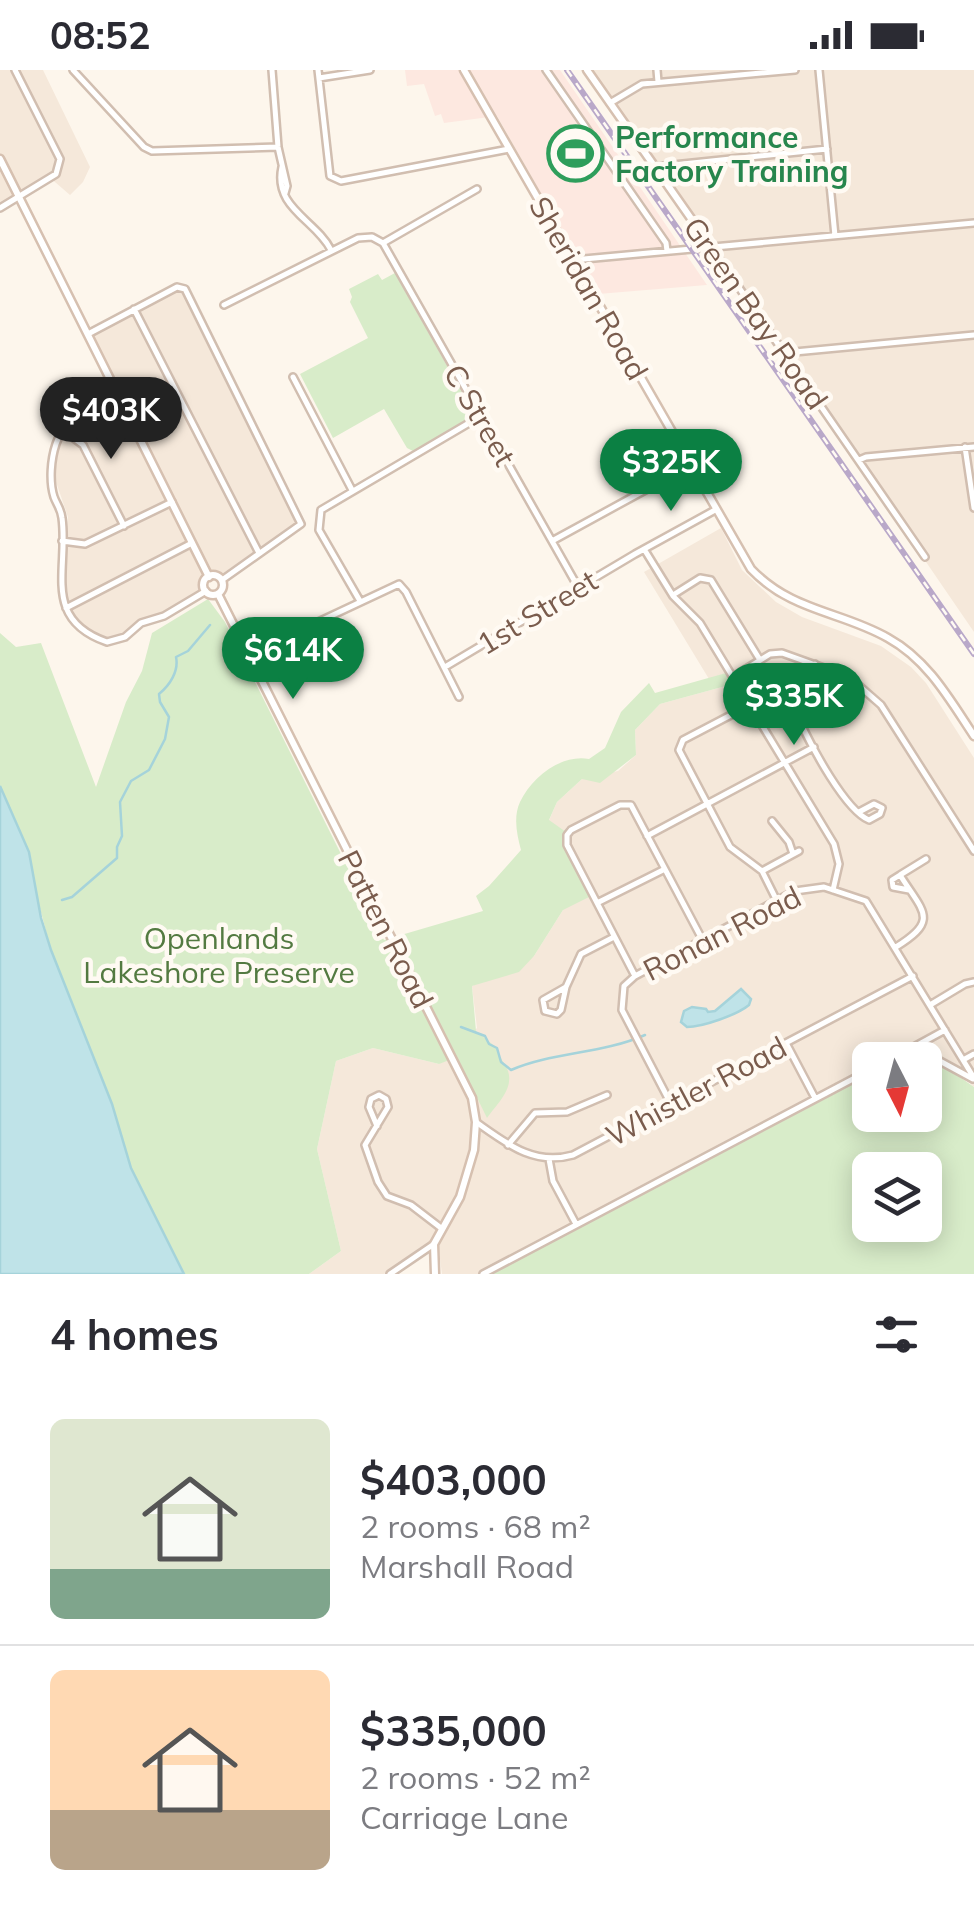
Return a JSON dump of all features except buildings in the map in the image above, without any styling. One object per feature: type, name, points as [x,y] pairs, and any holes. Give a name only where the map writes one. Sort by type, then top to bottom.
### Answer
[{"type":"street","points":[[0,208],[56,174],[60,159],[15,70]]},
{"type":"street","points":[[73,70],[144,148],[152,151],[278,147]]},
{"type":"street","points":[[272,70],[278,147],[287,186],[284,193],[291,208],[325,238],[331,250]]},
{"type":"street","points":[[370,70],[319,74],[330,176],[340,180],[510,150]]},
{"type":"street","name":"Sheridan Road","points":[[464,70],[743,558],[759,578],[789,600],[871,630],[904,648],[937,682],[974,736]]},
{"type":"street","points":[[546,70],[666,244],[667,252]]},
{"type":"street","name":"Green Bay Road","points":[[587,70],[924,558]]},
{"type":"street","points":[[657,70],[658,82]]},
{"type":"street","points":[[610,103],[637,86],[658,82],[795,70]]},
{"type":"street","points":[[819,70],[835,236]]},
{"type":"street","points":[[654,167],[827,149]]},
{"type":"street","points":[[0,159],[192,542],[210,576],[222,580]]},
{"type":"street","points":[[224,305],[366,236],[383,243],[477,188]]},
{"type":"street","points":[[573,260],[974,223]]},
{"type":"street","name":"C Street","points":[[383,243],[578,587]]},
{"type":"street","points":[[88,334],[182,286],[300,524],[222,580]]},
{"type":"street","points":[[134,309],[258,553]]},
{"type":"street","points":[[784,353],[974,335]]},
{"type":"street","points":[[293,377],[352,490]]},
{"type":"street","points":[[113,384],[85,401],[56,442],[51,471],[53,495],[62,512],[60,583],[66,608],[78,626],[107,642],[126,637],[142,624],[206,592],[218,594],[222,580]]},
{"type":"street","points":[[360,601],[319,530],[321,510],[480,416]]},
{"type":"street","points":[[63,430],[83,445],[124,526]]},
{"type":"street","points":[[965,447],[974,508]]},
{"type":"street","points":[[859,460],[974,447]]},
{"type":"street","points":[[552,541],[649,488]]},
{"type":"street","points":[[62,541],[85,544],[172,502]]},
{"type":"street","name":"1st Street","points":[[445,666],[715,510]]},
{"type":"street","points":[[66,608],[192,542]]},
{"type":"street","points":[[644,549],[673,596],[700,623],[837,851],[839,864],[833,890],[866,901],[974,1078]]},
{"type":"street","points":[[206,592],[204,582],[210,576]]},
{"type":"street","points":[[673,596],[700,578],[711,580],[760,660]]},
{"type":"street","points":[[318,622],[390,586],[402,586],[459,697]]},
{"type":"street","name":"Patten Road","points":[[218,594],[472,1098],[476,1122],[470,1168],[460,1197],[434,1244],[435,1274]]},
{"type":"street","points":[[733,677],[770,654],[782,653],[849,677],[881,705],[974,850]]},
{"type":"street","points":[[815,664],[799,712],[802,726],[846,799],[859,812]]},
{"type":"street","points":[[750,705],[683,740],[679,747],[734,852],[762,871],[777,901]]},
{"type":"street","points":[[648,836],[814,747]]},
{"type":"street","points":[[635,976],[566,840],[572,830],[627,804],[635,812],[702,940]]},
{"type":"street","points":[[762,871],[796,852],[772,821]]},
{"type":"street","points":[[909,890],[893,888],[893,878],[926,859]]},
{"type":"street","points":[[596,903],[665,869]]},
{"type":"street","points":[[896,947],[918,933],[924,922],[924,914],[900,875]]},
{"type":"street","name":"Ronan Road","points":[[671,1104],[622,1010],[624,986],[635,976],[777,901],[806,888],[833,890]]},
{"type":"street","points":[[566,988],[543,1000],[545,1011],[556,1014],[561,1010],[581,954],[614,937]]},
{"type":"street","name":"Whistler Road","points":[[550,1159],[574,1155],[913,976]]},
{"type":"street","points":[[930,1005],[974,982]]},
{"type":"street","points":[[924,1042],[945,1030]]},
{"type":"street","points":[[786,1043],[815,1099]]},
{"type":"street","points":[[963,1060],[974,1054]]},
{"type":"street","points":[[942,1062],[974,1078]]},
{"type":"street","points":[[483,1274],[852,1079]]},
{"type":"street","points":[[377,1126],[369,1102],[379,1095],[386,1099],[388,1108],[377,1126],[365,1145],[382,1190],[394,1200],[411,1204],[441,1228]]},
{"type":"street","points":[[508,1145],[535,1113],[568,1112],[607,1095]]},
{"type":"street","points":[[476,1122],[508,1145],[550,1159],[553,1181],[576,1224]]},
{"type":"street","points":[[390,1274],[434,1244]]},
{"type":"shaded area","points":[[0,70],[43,70],[90,167],[83,182],[70,195],[48,176],[0,205]]},
{"type":"shaded area","points":[[405,70],[560,70],[707,285],[598,294],[497,116],[444,123],[441,114],[435,116],[424,84],[407,86]]},
{"type":"shaded area","points":[[589,70],[974,70],[974,632]]},
{"type":"shaded area","points":[[175,292],[183,292],[297,522],[222,574],[206,576],[200,590],[164,612],[141,620],[121,635],[95,636],[73,614],[64,586],[68,517],[54,476],[57,448],[80,409],[117,386],[95,341],[95,332]]},
{"type":"shaded area","points":[[721,528],[742,570],[776,602],[802,617],[881,646],[926,683],[974,758],[974,1087],[942,1067],[942,1042],[852,1042],[852,1084],[492,1274],[442,1274],[439,1251],[432,1242],[384,1274],[309,1274],[341,1251],[317,1149],[336,1061],[373,1048],[439,1064],[477,1028],[472,986],[534,956],[563,910],[547,825],[557,802],[582,779],[618,771],[636,755],[635,730],[660,704],[733,684],[726,673],[709,679],[644,572]]},
{"type":"green space","points":[[395,273],[473,412],[471,417],[413,451],[407,448],[384,409],[333,438],[300,374],[368,338],[350,302],[349,289],[378,274],[382,280]]},
{"type":"green space","name":"Openlands Lakeshore Preserve","points":[[208,599],[225,622],[384,940],[483,911],[476,896],[521,850],[516,820],[525,793],[548,769],[568,760],[589,759],[605,748],[621,712],[649,683],[655,693],[726,673],[733,684],[660,704],[635,730],[636,755],[600,783],[582,779],[557,802],[549,820],[566,832],[564,845],[591,896],[563,910],[519,972],[472,986],[476,1031],[497,1048],[509,1078],[504,1096],[487,1118],[457,1057],[439,1064],[373,1048],[336,1061],[317,1149],[341,1251],[309,1274],[184,1274],[131,1168],[112,1104],[51,950],[18,825],[0,786],[0,633],[16,647],[41,643],[96,787],[126,702],[142,671],[152,633]]},
{"type":"green space","points":[[942,1067],[974,1087],[974,1274],[492,1274],[852,1084],[852,1132],[942,1132]]},
{"type":"water","points":[[0,786],[29,852],[51,950],[112,1104],[131,1168],[184,1274],[0,1274]]},
{"type":"water","points":[[741,989],[751,999],[744,1009],[701,1025],[687,1027],[681,1022],[684,1011],[692,1007],[715,1011]]},
{"type":"waterway","points":[[62,900],[72,897],[117,858],[122,836],[120,802],[131,781],[149,770],[165,739],[169,717],[159,694],[173,677],[176,657],[188,651],[210,625]]},
{"type":"waterway","points":[[461,1027],[485,1036],[497,1048],[501,1062],[511,1070],[645,1035]]},
{"type":"railway","points":[[567,70],[974,654]]},
{"type":"place","name":"Performance Factory Training","points":[[576,154]]}]
